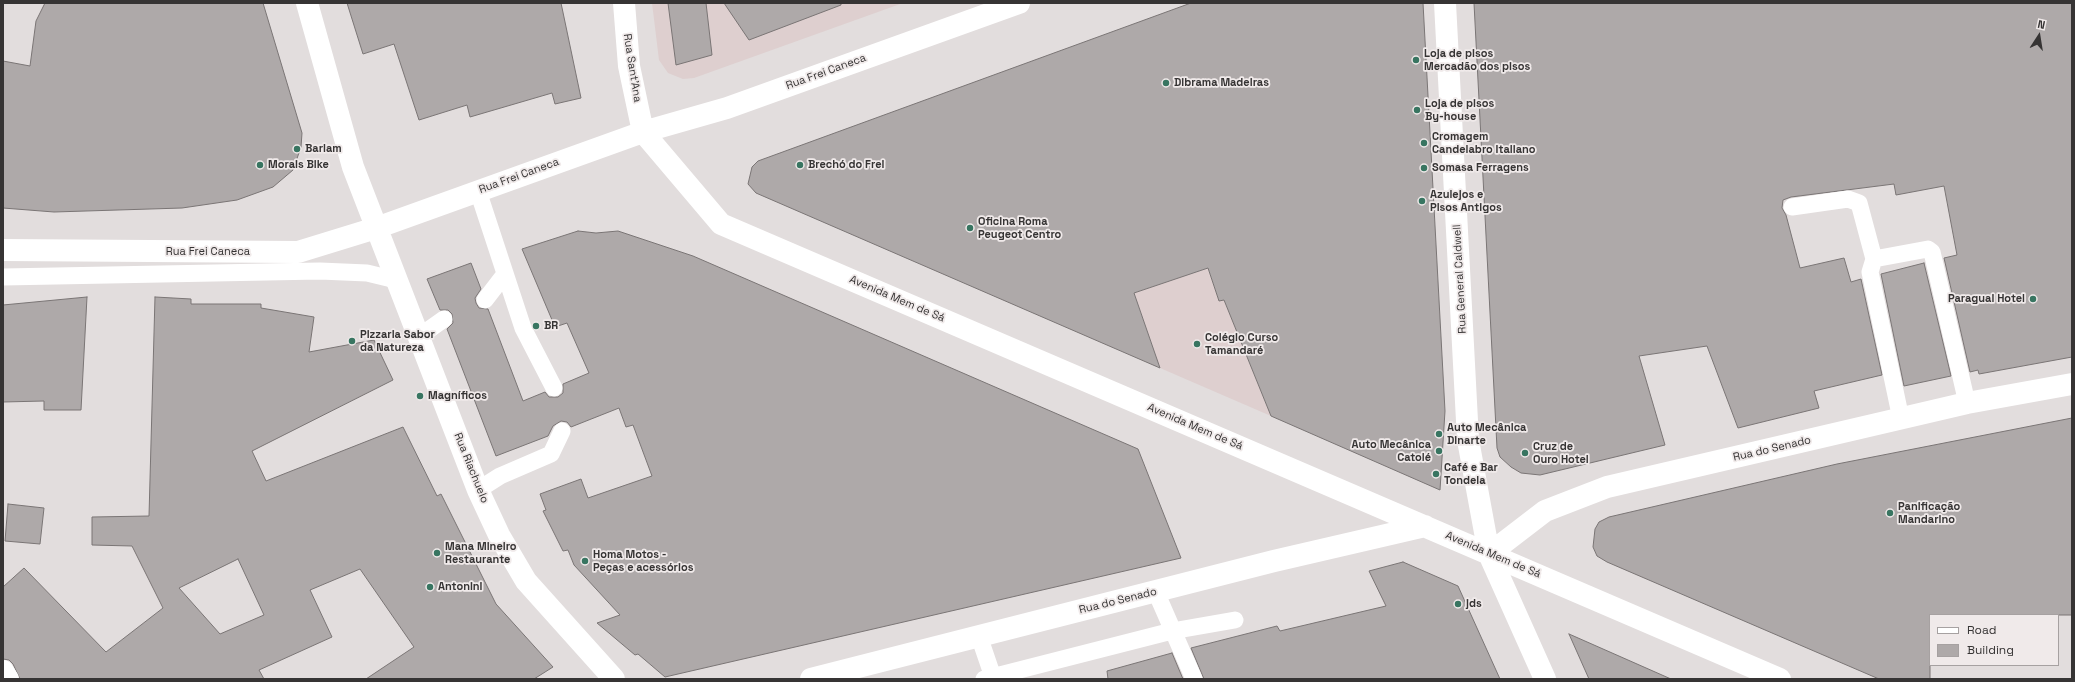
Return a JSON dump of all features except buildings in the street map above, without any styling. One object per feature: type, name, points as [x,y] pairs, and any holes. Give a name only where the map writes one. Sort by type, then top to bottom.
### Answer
[{"type":"main road","name":"Rua Riachuelo","points":[[307,3],[350,155],[376,228],[420,336],[478,490],[499,535],[526,581],[614,679]]},
{"type":"main road","name":"Rua Sant'Ana","points":[[624,3],[629,66],[643,132]]},
{"type":"main road","name":"Rua Frei Caneca","points":[[3,250],[298,252],[376,228],[643,132],[727,108],[1019,3]]},
{"type":"main road","name":"Rua General Caldwell","points":[[1445,3],[1468,440],[1489,554],[1545,679]]},
{"type":"main road","name":"Avenida Mem de Sá","points":[[643,132],[721,224],[1780,679]]},
{"type":"main road","name":"Rua do Senado","points":[[1489,554],[1544,511],[1607,487],[1966,403],[2072,384]]},
{"type":"main road","name":"Rua do Senado","points":[[811,679],[1425,526]]},
{"type":"main road","points":[[3,671],[8,679]]},
{"type":"lane","points":[[478,191],[523,328],[554,388]]},
{"type":"lane","points":[[1792,207],[1848,200],[1859,203],[1874,259],[1870,272],[1901,419]]},
{"type":"lane","points":[[1874,259],[1928,249],[1932,252],[1966,403]]},
{"type":"lane","points":[[3,277],[320,271],[367,273],[396,280]]},
{"type":"lane","points":[[485,300],[505,274]]},
{"type":"lane","points":[[420,336],[444,319]]},
{"type":"lane","points":[[478,490],[500,476],[551,454],[562,431]]},
{"type":"lane","points":[[1156,592],[1194,679]]},
{"type":"lane","points":[[979,636],[988,678],[1172,631],[1235,620]]},
{"type":"shaded area","points":[[652,3],[903,3],[694,78],[683,79],[668,73],[659,60]]},
{"type":"shaded area","name":"Colégio Curso Tamandaré","points":[[1208,268],[1219,301],[1224,300],[1271,416],[1160,368],[1134,293]]},
{"type":"place","name":"Loja de pisos Mercadão dos pisos","points":[[1416,60]]},
{"type":"place","name":"Dibrama Madeiras","points":[[1166,83]]},
{"type":"place","name":"Loja de pisos By-house","points":[[1417,110]]},
{"type":"place","name":"Cromagem Candelabro Italiano","points":[[1424,143]]},
{"type":"place","name":"Barlam","points":[[297,149]]},
{"type":"place","name":"Morais Bike","points":[[260,165]]},
{"type":"place","name":"Brechó do Frei","points":[[800,165]]},
{"type":"place","name":"Somasa Ferragens","points":[[1424,168]]},
{"type":"place","name":"Azulejos e Pisos Antigos","points":[[1422,201]]},
{"type":"place","name":"Oficina Roma Peugeot Centro","points":[[970,228]]},
{"type":"place","name":"Paraguai Hotel","points":[[2033,299]]},
{"type":"place","name":"BR","points":[[536,326]]},
{"type":"place","name":"Pizzaria Sabor da Natureza","points":[[352,341]]},
{"type":"place","name":"Colégio Curso Tamandaré","points":[[1197,344]]},
{"type":"place","name":"Magníficos","points":[[420,396]]},
{"type":"place","name":"Auto Mecânica Dinarte","points":[[1439,434]]},
{"type":"place","name":"Auto Mecânica Catolé","points":[[1439,451]]},
{"type":"place","name":"Cruz de Ouro Hotel","points":[[1525,453]]},
{"type":"place","name":"Café e Bar Tondela","points":[[1436,474]]},
{"type":"place","name":"Panificação Mandarino","points":[[1890,513]]},
{"type":"place","name":"Mana Mineiro Restaurante","points":[[437,553]]},
{"type":"place","name":"Homa Motos - Peças e acessórios","points":[[585,561]]},
{"type":"place","name":"Antonini","points":[[430,587]]},
{"type":"place","name":"jds","points":[[1458,604]]}]
